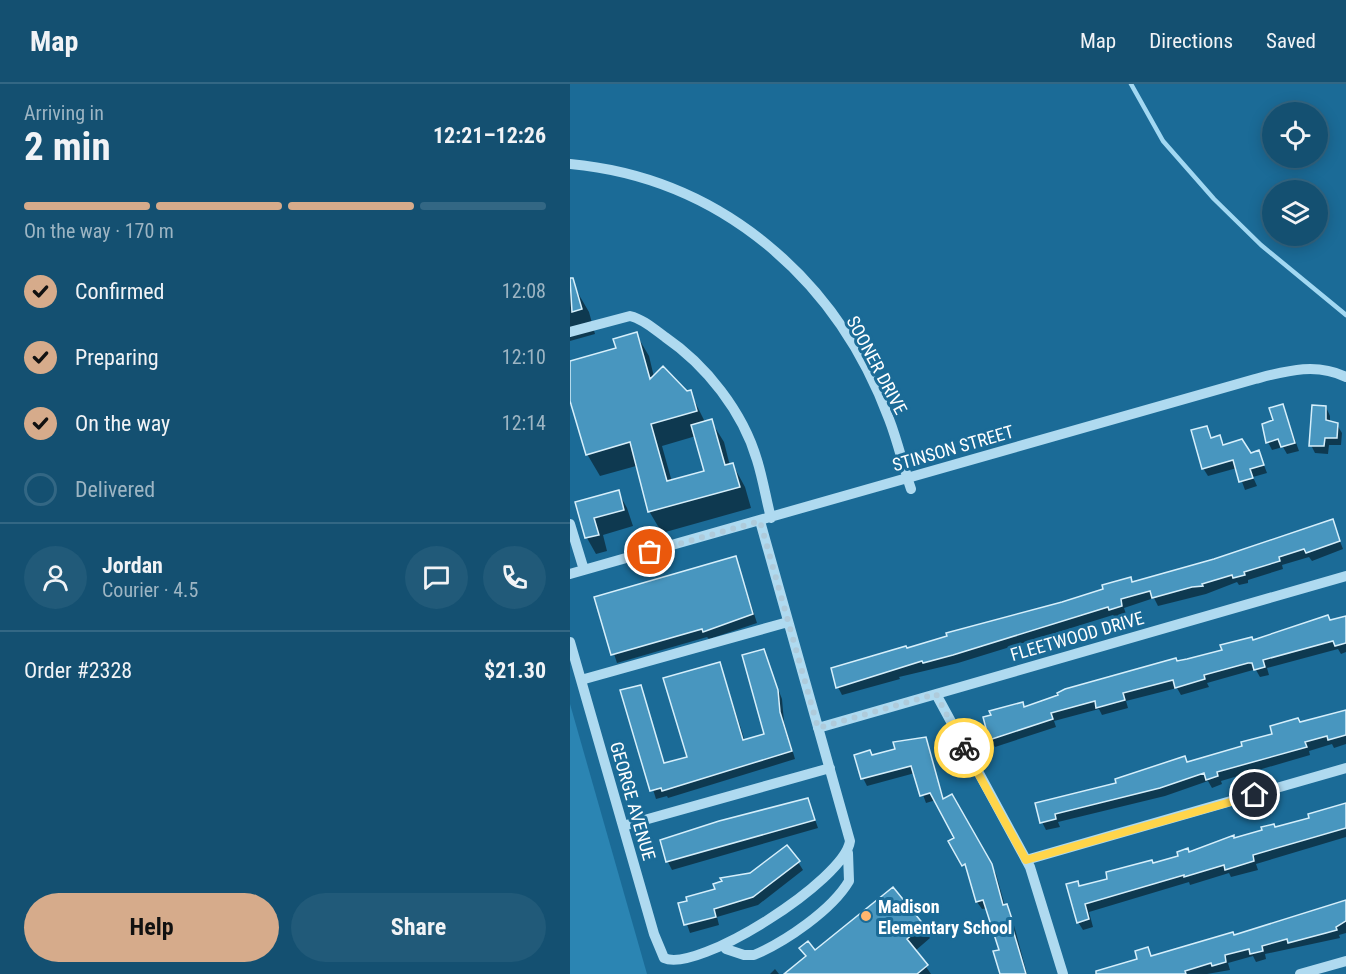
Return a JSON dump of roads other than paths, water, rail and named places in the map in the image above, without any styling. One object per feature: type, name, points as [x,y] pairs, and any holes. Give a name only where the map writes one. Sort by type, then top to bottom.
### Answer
[{"type":"street","name":"SOONER DRIVE","points":[[570,164],[640,176],[688,193],[744,227],[784,258],[809,285],[853,346],[889,418],[909,484]]},
{"type":"street","points":[[570,332],[630,316],[638,318],[675,343],[701,368],[740,420],[757,458],[765,520],[788,622],[849,830],[849,881],[836,898],[807,922],[754,955],[744,956],[726,949]]},
{"type":"street","name":"STINSON STREET","points":[[570,574],[765,520],[909,484],[1280,372],[1316,369],[1346,377]]},
{"type":"street","points":[[571,528],[584,570]]},
{"type":"street","name":"FLEETWOOD DRIVE","points":[[818,728],[1346,576]]},
{"type":"street","points":[[581,680],[788,622]]},
{"type":"street","name":"GEORGE AVENUE","points":[[570,642],[658,948],[664,958],[675,962],[692,960],[726,949]]},
{"type":"street","points":[[936,694],[1026,860],[1063,974]]},
{"type":"street","points":[[623,826],[830,768]]},
{"type":"street","points":[[1026,860],[1346,768]]},
{"type":"street","points":[[726,949],[761,929],[799,902],[825,879],[848,853]]},
{"type":"street","points":[[1300,974],[1346,961]]},
{"type":"waterway","points":[[1131,84],[1163,141],[1214,199],[1261,245],[1346,315]]},
{"type":"place","name":"Madison Elementary School","points":[[866,916]]}]
